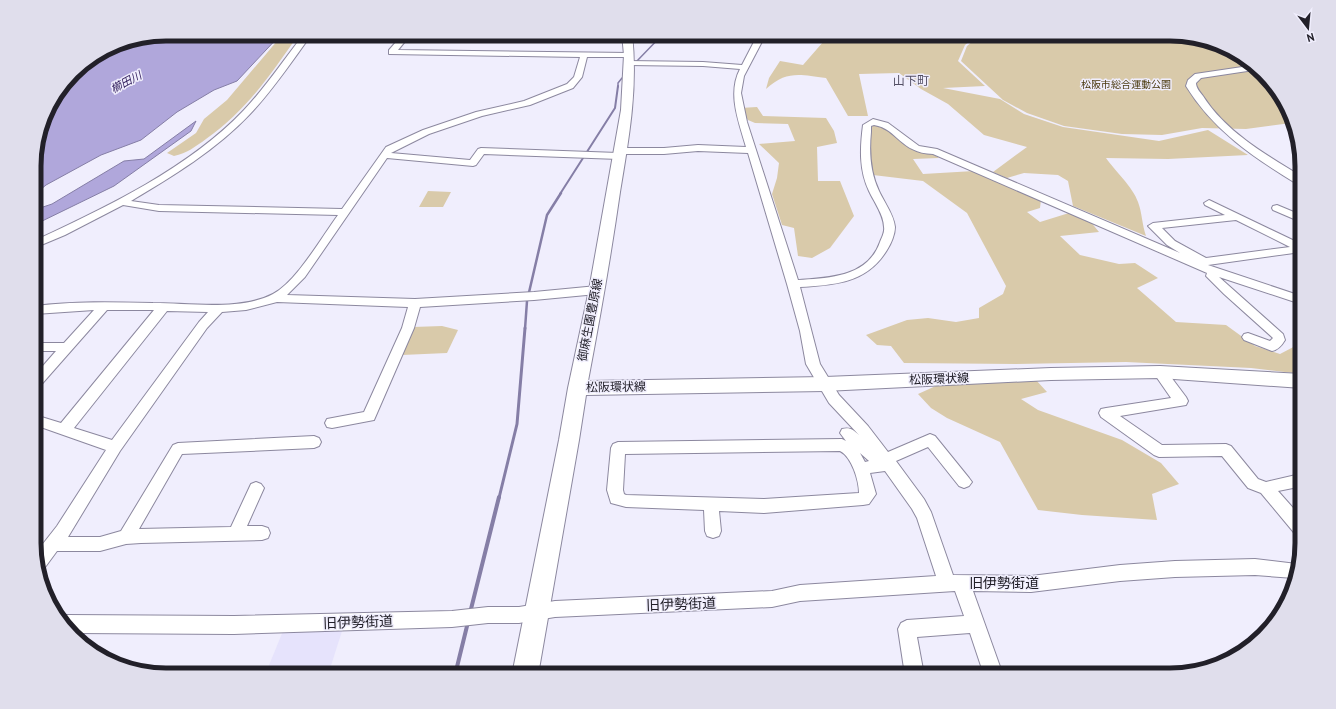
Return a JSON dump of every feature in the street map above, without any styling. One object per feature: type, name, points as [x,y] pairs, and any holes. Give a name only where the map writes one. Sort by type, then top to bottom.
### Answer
[{"type":"main road","name":"御麻生園豊原線","points":[[526,668],[569,440],[577,388],[597,290],[627,110],[627,41]]},
{"type":"main road","name":"松阪環状線","points":[[577,388],[825,384],[1051,374],[1160,372],[1295,380]]},
{"type":"street","points":[[41,241],[121,202],[188,160],[236,123],[302,41]]},
{"type":"street","points":[[401,41],[392,52],[584,55],[744,67]]},
{"type":"street","points":[[758,41],[740,76],[737,93],[743,122],[793,284],[814,364],[834,399],[863,430],[925,517],[954,583],[976,624],[992,668]]},
{"type":"street","points":[[41,309],[102,307],[218,308],[262,303],[274,298],[301,275],[384,155],[393,147],[426,132],[479,114],[527,103],[574,84],[577,79],[584,55]]},
{"type":"street","points":[[1248,69],[1198,76],[1191,82],[1190,86],[1210,111],[1231,132],[1261,155],[1295,177]]},
{"type":"street","points":[[506,108],[510,112],[520,113]]},
{"type":"street","points":[[793,284],[830,282],[848,278],[876,259],[890,228],[869,179],[864,153],[867,125],[873,122],[886,124],[913,148],[934,152],[1213,271],[1295,298]]},
{"type":"street","points":[[384,155],[473,163],[481,151],[591,155],[698,148],[752,150]]},
{"type":"street","points":[[121,202],[159,208],[345,212]]},
{"type":"street","points":[[1209,203],[1295,246]]},
{"type":"street","points":[[1277,208],[1295,216]]},
{"type":"street","points":[[1237,217],[1153,226],[1171,243],[1204,262],[1213,271],[1212,276],[1220,285],[1270,328],[1279,340],[1272,347],[1248,337]]},
{"type":"street","points":[[1204,262],[1295,250]]},
{"type":"street","points":[[274,298],[415,303],[521,297],[597,290]]},
{"type":"street","points":[[332,422],[369,416],[408,328],[415,303]]},
{"type":"street","points":[[41,376],[102,307]]},
{"type":"street","points":[[65,429],[163,307]]},
{"type":"street","points":[[42,559],[54,544],[115,447],[203,325],[218,308]]},
{"type":"street","points":[[41,347],[67,347]]},
{"type":"street","points":[[1160,372],[1181,401],[1106,413],[1159,451],[1226,450],[1253,484],[1266,488],[1295,480]]},
{"type":"street","points":[[41,422],[115,447]]},
{"type":"street","points":[[847,433],[886,463]]},
{"type":"street","points":[[861,470],[886,463],[930,440],[964,482]]},
{"type":"street","points":[[126,537],[178,449],[314,442]]},
{"type":"street","points":[[842,445],[850,449],[861,470],[868,494],[863,498],[764,506],[626,501],[617,498],[615,490],[618,448],[842,445]]},
{"type":"street","points":[[236,533],[256,488]]},
{"type":"street","points":[[1266,488],[1295,522]]},
{"type":"street","points":[[711,504],[713,531]]},
{"type":"street","points":[[54,544],[100,544],[126,537],[262,533]]},
{"type":"street","name":"旧伊勢街道","points":[[71,624],[228,626],[452,619],[488,615],[519,616],[537,611],[555,609],[772,599],[800,593],[954,583],[1032,584],[1120,573],[1175,569],[1255,567],[1292,571]]},
{"type":"street","points":[[914,668],[907,629],[976,624]]},
{"type":"shaded area","points":[[343,628],[330,668],[268,668],[283,631]]},
{"type":"green space","points":[[277,41],[294,41],[257,91],[221,128],[183,153],[174,156],[167,153],[196,133],[204,119],[227,100]]},
{"type":"green space","points":[[824,41],[970,41],[965,45],[958,61],[985,86],[943,88],[1000,99],[1024,114],[1063,127],[1159,141],[1208,130],[1248,155],[1168,159],[1106,158],[1136,196],[1146,236],[1073,206],[1068,181],[1058,175],[1024,173],[1007,178],[993,172],[1027,147],[984,135],[948,104],[921,89],[899,73],[859,74],[868,116],[848,116],[826,78],[801,75],[787,76],[766,89],[769,78],[780,61],[803,65]]},
{"type":"green space","name":"松阪市総合運動公園","points":[[973,41],[1170,41],[1202,45],[1232,58],[1246,67],[1258,78],[1269,90],[1278,104],[1287,124],[1246,129],[1202,128],[1162,135],[1122,134],[1064,126],[1027,113],[1003,100],[961,61],[967,46]]},
{"type":"green space","points":[[757,107],[763,116],[826,118],[834,131],[837,143],[817,147],[818,181],[840,181],[854,216],[830,248],[812,258],[798,256],[794,228],[782,225],[772,194],[777,178],[779,163],[759,144],[795,141],[788,124],[755,123],[748,120],[740,108]]},
{"type":"green space","points":[[876,125],[882,127],[891,132],[912,149],[939,158],[913,159],[923,174],[974,171],[1041,200],[1040,208],[1027,212],[1040,222],[1069,213],[1090,221],[1099,232],[1060,236],[1080,255],[1119,264],[1135,263],[1158,278],[1137,288],[1176,322],[1226,325],[1255,346],[1280,354],[1295,346],[1295,373],[1251,368],[1126,362],[1016,364],[904,363],[891,346],[877,345],[866,335],[907,320],[928,318],[956,322],[979,318],[979,308],[1003,294],[1006,286],[967,213],[923,181],[873,175],[868,153],[870,127]]},
{"type":"green space","points":[[428,191],[451,192],[443,207],[419,207]]},
{"type":"green space","points":[[442,326],[458,330],[447,353],[402,355],[413,327]]},
{"type":"green space","points":[[1036,380],[1047,392],[1021,399],[1038,410],[1122,440],[1161,463],[1179,484],[1152,494],[1157,520],[1082,515],[1038,510],[1000,442],[947,418],[931,408],[918,394],[938,385]]},
{"type":"water","name":"櫛田川","points":[[274,41],[237,81],[214,90],[177,112],[141,140],[101,155],[41,189],[41,158],[45,134],[54,111],[67,90],[78,78],[90,67],[104,58],[126,48],[150,42]]},
{"type":"water","points":[[196,121],[191,131],[114,186],[41,222],[41,208],[52,204],[124,161],[144,159]]},
{"type":"waterway","points":[[636,62],[656,41]]},
{"type":"waterway","points":[[618,86],[618,83],[622,78]]},
{"type":"waterway","points":[[560,194],[615,108],[618,86]]},
{"type":"waterway","points":[[525,329],[527,301],[547,215],[561,193]]},
{"type":"waterway","points":[[499,498],[517,424],[525,328]]},
{"type":"waterway","points":[[470,613],[499,497]]},
{"type":"waterway","points":[[457,668],[468,622]]},
{"type":"district","name":"山下町","points":[[911,81]]}]
